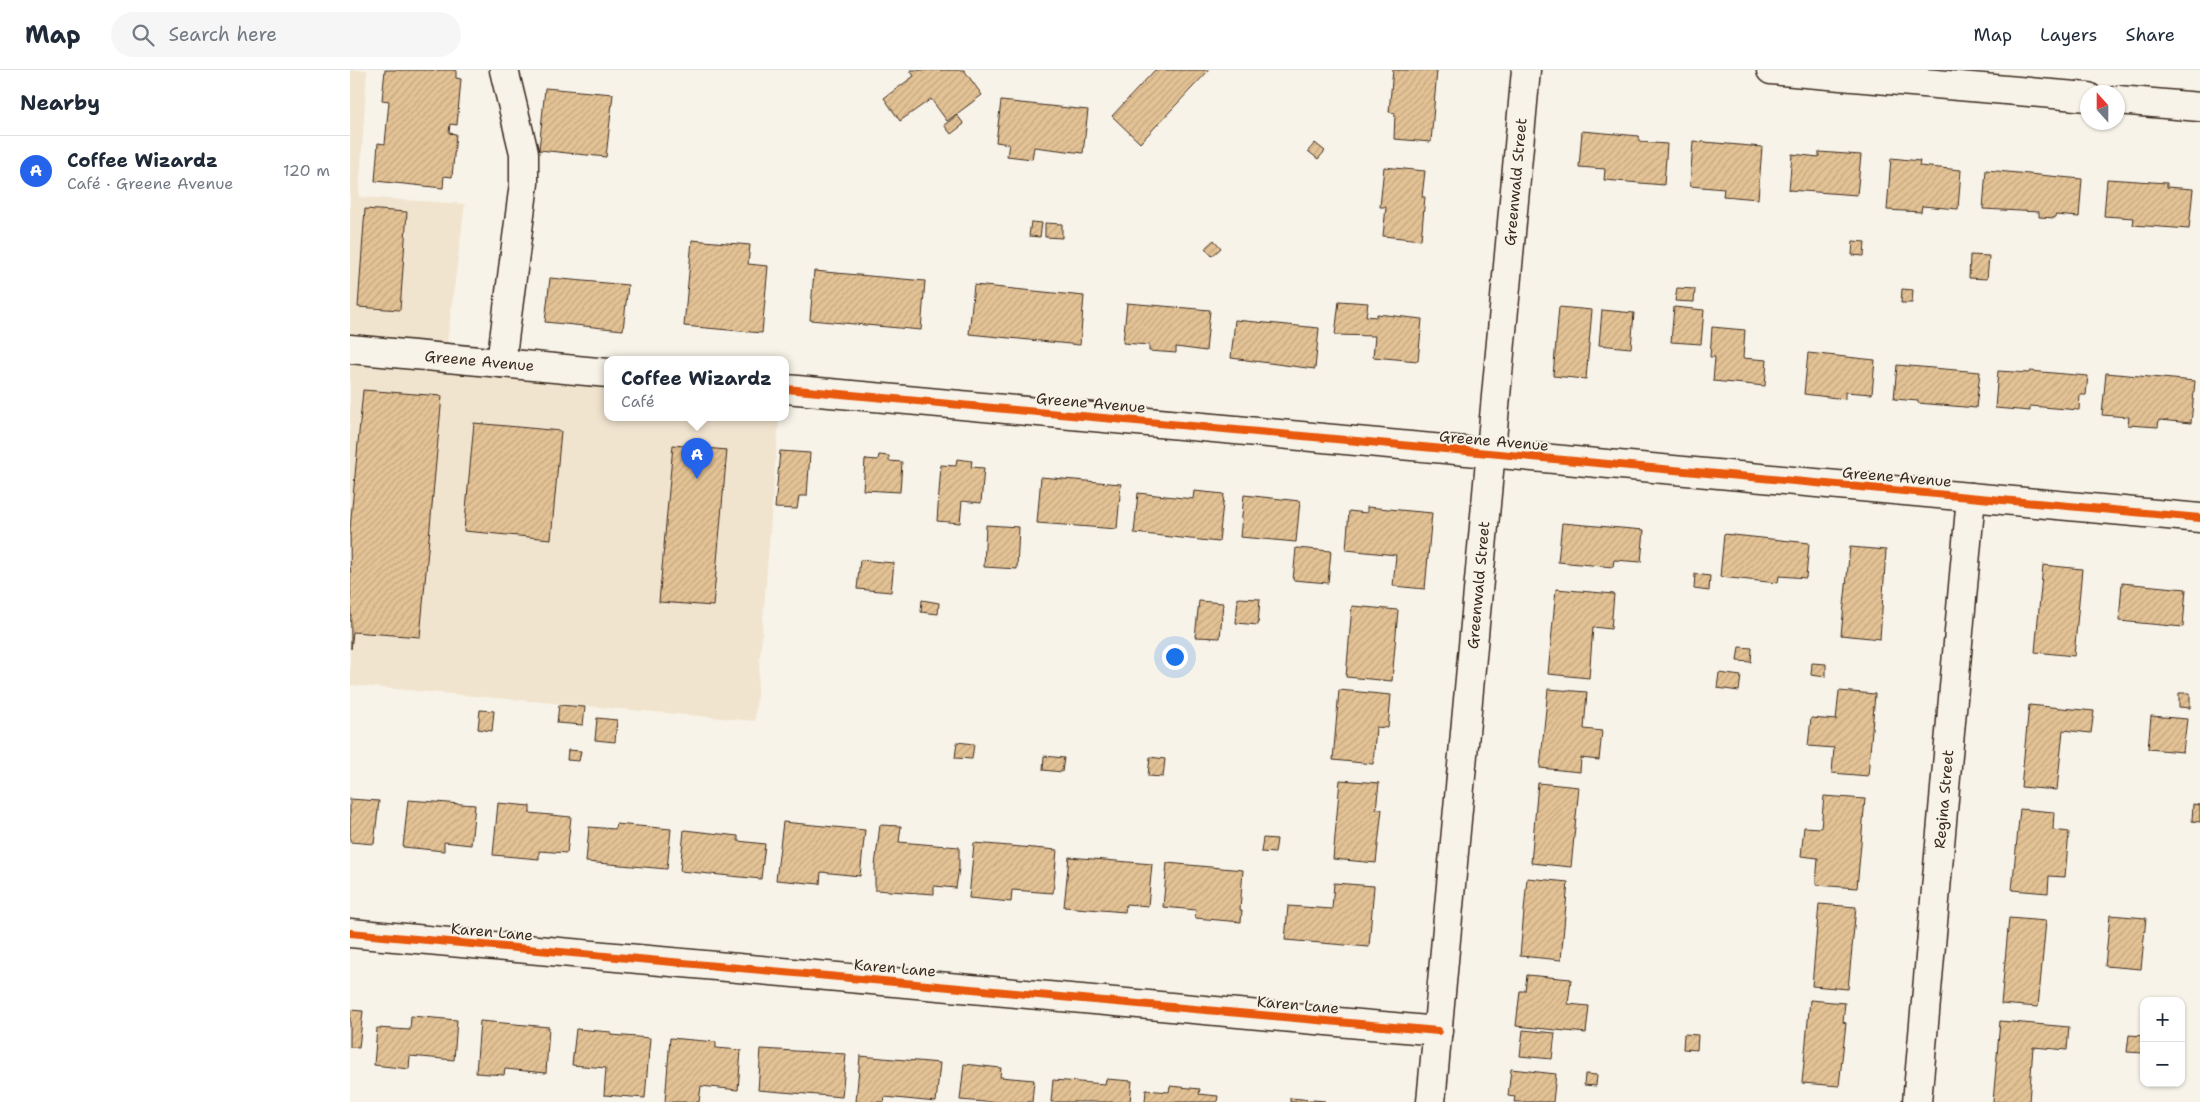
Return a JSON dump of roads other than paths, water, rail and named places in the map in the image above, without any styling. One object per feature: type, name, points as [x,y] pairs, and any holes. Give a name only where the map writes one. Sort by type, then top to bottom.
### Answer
[{"type":"street","points":[[501,363],[524,183],[524,153],[504,70]]},
{"type":"street","name":"Greenwald Street","points":[[1431,1102],[1526,70]]},
{"type":"street","points":[[1771,70],[1932,77],[2080,96]]},
{"type":"street","points":[[2125,101],[2200,107]]},
{"type":"street","name":"Greene Avenue","points":[[350,350],[604,373]]},
{"type":"street","name":"Greene Avenue","points":[[789,389],[2200,518]]},
{"type":"street","name":"Regina Street","points":[[1917,1102],[1971,497]]},
{"type":"street","name":"Karen Lane","points":[[350,933],[1438,1031]]},
{"type":"place","name":"Coffee Wizardz","points":[[697,479]]}]
